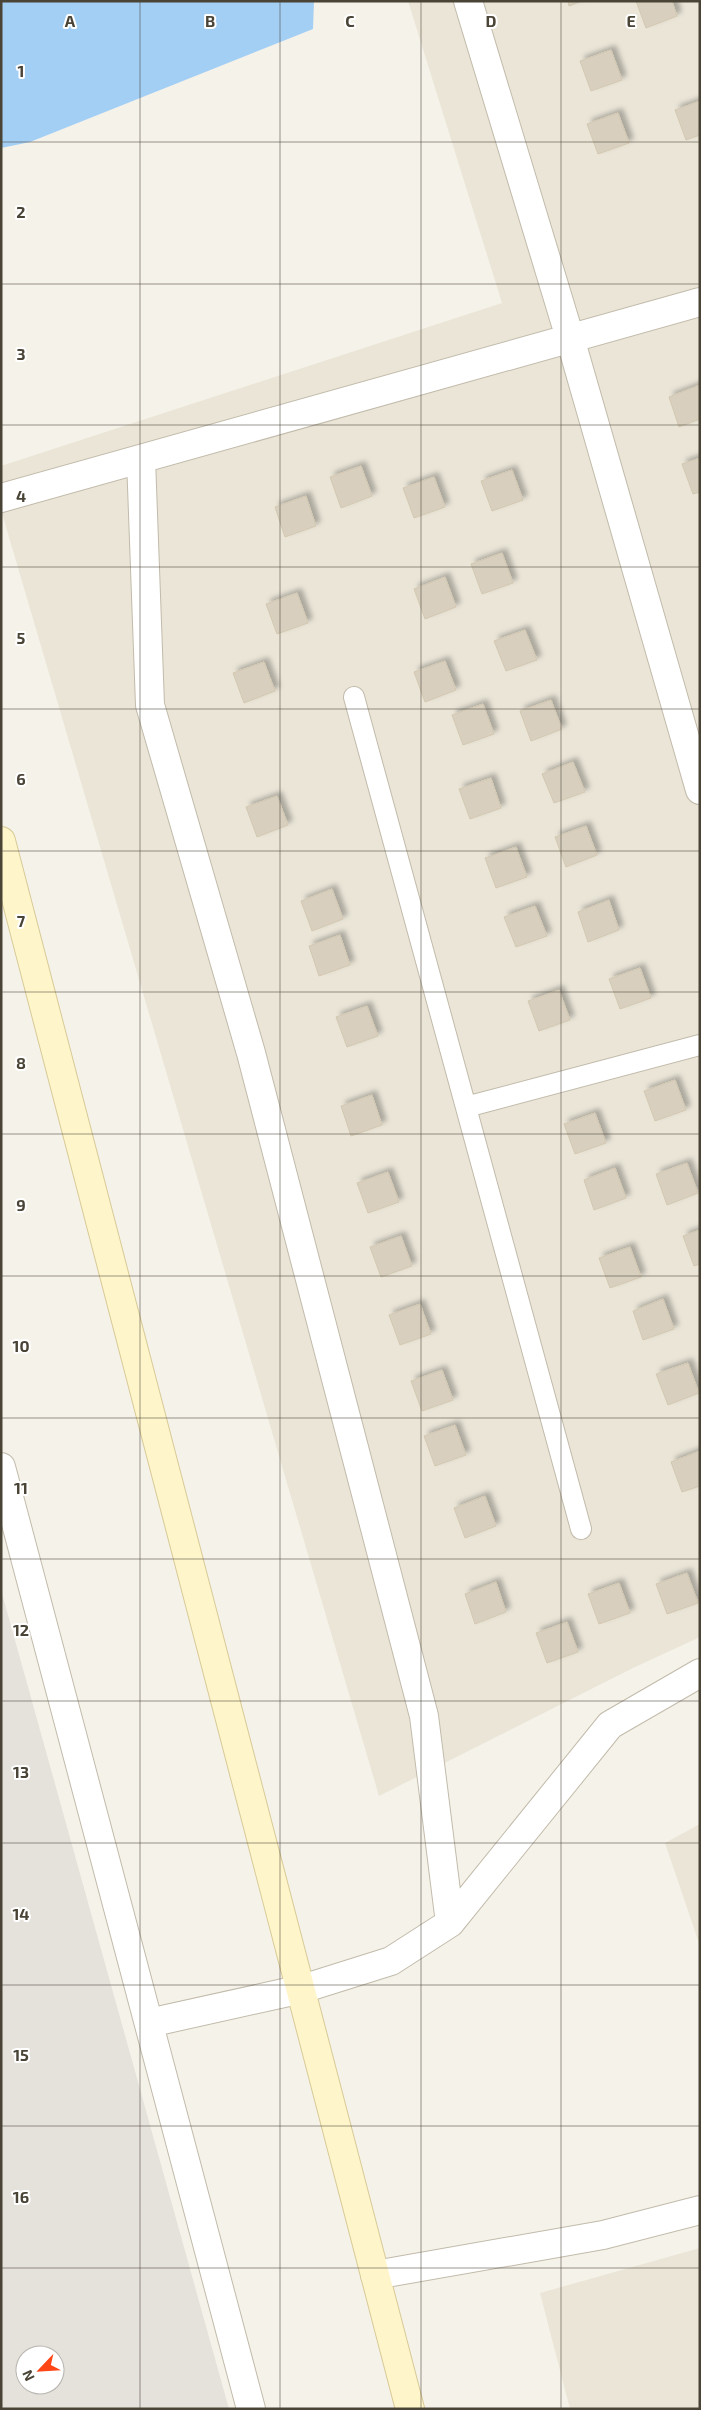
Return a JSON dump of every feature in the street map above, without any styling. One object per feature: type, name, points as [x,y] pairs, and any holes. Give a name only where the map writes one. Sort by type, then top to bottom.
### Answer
[{"type":"main road","points":[[1,841],[302,1989],[410,2409]]},
{"type":"street","points":[[468,1],[570,338],[700,790]]},
{"type":"street","points":[[1,498],[700,302]]},
{"type":"street","points":[[141,459],[150,705],[251,1053],[424,1716],[450,1923]]},
{"type":"street","points":[[1,1467],[251,2409]]},
{"type":"street","points":[[149,2024],[302,1989],[391,1961],[450,1923],[610,1725],[700,1673]]},
{"type":"street","points":[[376,2275],[604,2235],[700,2210]]},
{"type":"lane","points":[[354,696],[581,1529]]},
{"type":"lane","points":[[466,1107],[700,1045]]},
{"type":"shaded area","points":[[408,1],[700,1],[700,1637],[633,1668],[379,1796],[1,510],[1,466],[502,303]]},
{"type":"shaded area","points":[[1,1590],[229,2409],[1,2409]]},
{"type":"shaded area","points":[[700,1824],[700,1946],[665,1843]]},
{"type":"shaded area","points":[[700,2248],[700,2409],[570,2409],[540,2293]]},
{"type":"water","points":[[1,1],[314,1],[313,29],[30,142],[1,148]]},
{"type":"building","points":[[568,1],[582,1],[569,6]]},
{"type":"building","points":[[636,1],[672,1],[677,16],[646,28]]},
{"type":"building","points":[[611,50],[622,80],[591,91],[580,61]]},
{"type":"building","points":[[700,101],[700,135],[686,140],[675,110]]},
{"type":"building","points":[[618,113],[629,143],[598,154],[587,124]]},
{"type":"building","points":[[700,385],[700,419],[679,427],[669,397]]},
{"type":"building","points":[[700,458],[700,492],[693,494],[682,464]]},
{"type":"building","points":[[361,466],[372,496],[341,508],[330,477]]},
{"type":"building","points":[[512,470],[523,500],[492,511],[481,481]]},
{"type":"building","points":[[434,477],[445,507],[414,518],[403,488]]},
{"type":"building","points":[[306,496],[316,526],[285,537],[275,507]]},
{"type":"building","points":[[502,553],[513,583],[482,594],[471,564]]},
{"type":"building","points":[[445,577],[456,607],[425,619],[414,589]]},
{"type":"building","points":[[297,593],[308,623],[277,634],[266,604]]},
{"type":"building","points":[[525,630],[537,660],[506,671],[494,641]]},
{"type":"building","points":[[445,661],[456,690],[425,702],[414,672]]},
{"type":"building","points":[[264,662],[275,691],[244,703],[233,673]]},
{"type":"building","points":[[551,700],[562,729],[531,741],[520,711]]},
{"type":"building","points":[[483,704],[494,734],[463,745],[452,715]]},
{"type":"building","points":[[573,762],[585,792],[554,803],[542,774]]},
{"type":"building","points":[[491,778],[501,808],[470,819],[459,789]]},
{"type":"building","points":[[277,796],[288,825],[257,837],[246,807]]},
{"type":"building","points":[[586,826],[597,855],[566,867],[555,837]]},
{"type":"building","points":[[516,847],[527,877],[496,888],[485,858]]},
{"type":"building","points":[[332,889],[343,919],[312,931],[301,901]]},
{"type":"building","points":[[609,900],[619,930],[588,942],[578,912]]},
{"type":"building","points":[[535,906],[547,936],[516,947],[504,917]]},
{"type":"building","points":[[340,935],[350,965],[319,976],[309,946]]},
{"type":"building","points":[[640,968],[651,998],[620,1009],[609,979]]},
{"type":"building","points":[[559,990],[570,1020],[539,1031],[528,1001]]},
{"type":"building","points":[[367,1006],[378,1036],[347,1047],[336,1017]]},
{"type":"building","points":[[675,1080],[686,1110],[655,1121],[644,1091]]},
{"type":"building","points":[[372,1095],[382,1125],[351,1136],[341,1106]]},
{"type":"building","points":[[595,1113],[606,1143],[575,1154],[564,1124]]},
{"type":"building","points":[[687,1163],[698,1193],[667,1205],[656,1174]]},
{"type":"building","points":[[615,1168],[626,1198],[594,1210],[584,1180]]},
{"type":"building","points":[[388,1172],[399,1202],[368,1213],[357,1183]]},
{"type":"building","points":[[700,1230],[700,1264],[694,1266],[683,1236]]},
{"type":"building","points":[[401,1236],[412,1266],[381,1277],[370,1247]]},
{"type":"building","points":[[630,1247],[641,1277],[610,1288],[599,1258]]},
{"type":"building","points":[[663,1299],[674,1329],[643,1340],[633,1311]]},
{"type":"building","points":[[420,1304],[431,1334],[400,1345],[389,1315]]},
{"type":"building","points":[[688,1363],[699,1393],[668,1405],[656,1374]]},
{"type":"building","points":[[442,1370],[453,1400],[422,1411],[411,1381]]},
{"type":"building","points":[[455,1425],[466,1455],[435,1466],[424,1436]]},
{"type":"building","points":[[700,1451],[700,1486],[682,1492],[671,1462]]},
{"type":"building","points":[[485,1496],[496,1526],[465,1538],[454,1508]]},
{"type":"building","points":[[687,1573],[698,1603],[667,1614],[656,1584]]},
{"type":"building","points":[[496,1582],[506,1612],[475,1624],[465,1594]]},
{"type":"building","points":[[619,1583],[630,1613],[599,1624],[588,1594]]},
{"type":"building","points":[[567,1622],[578,1652],[547,1663],[536,1633]]}]
